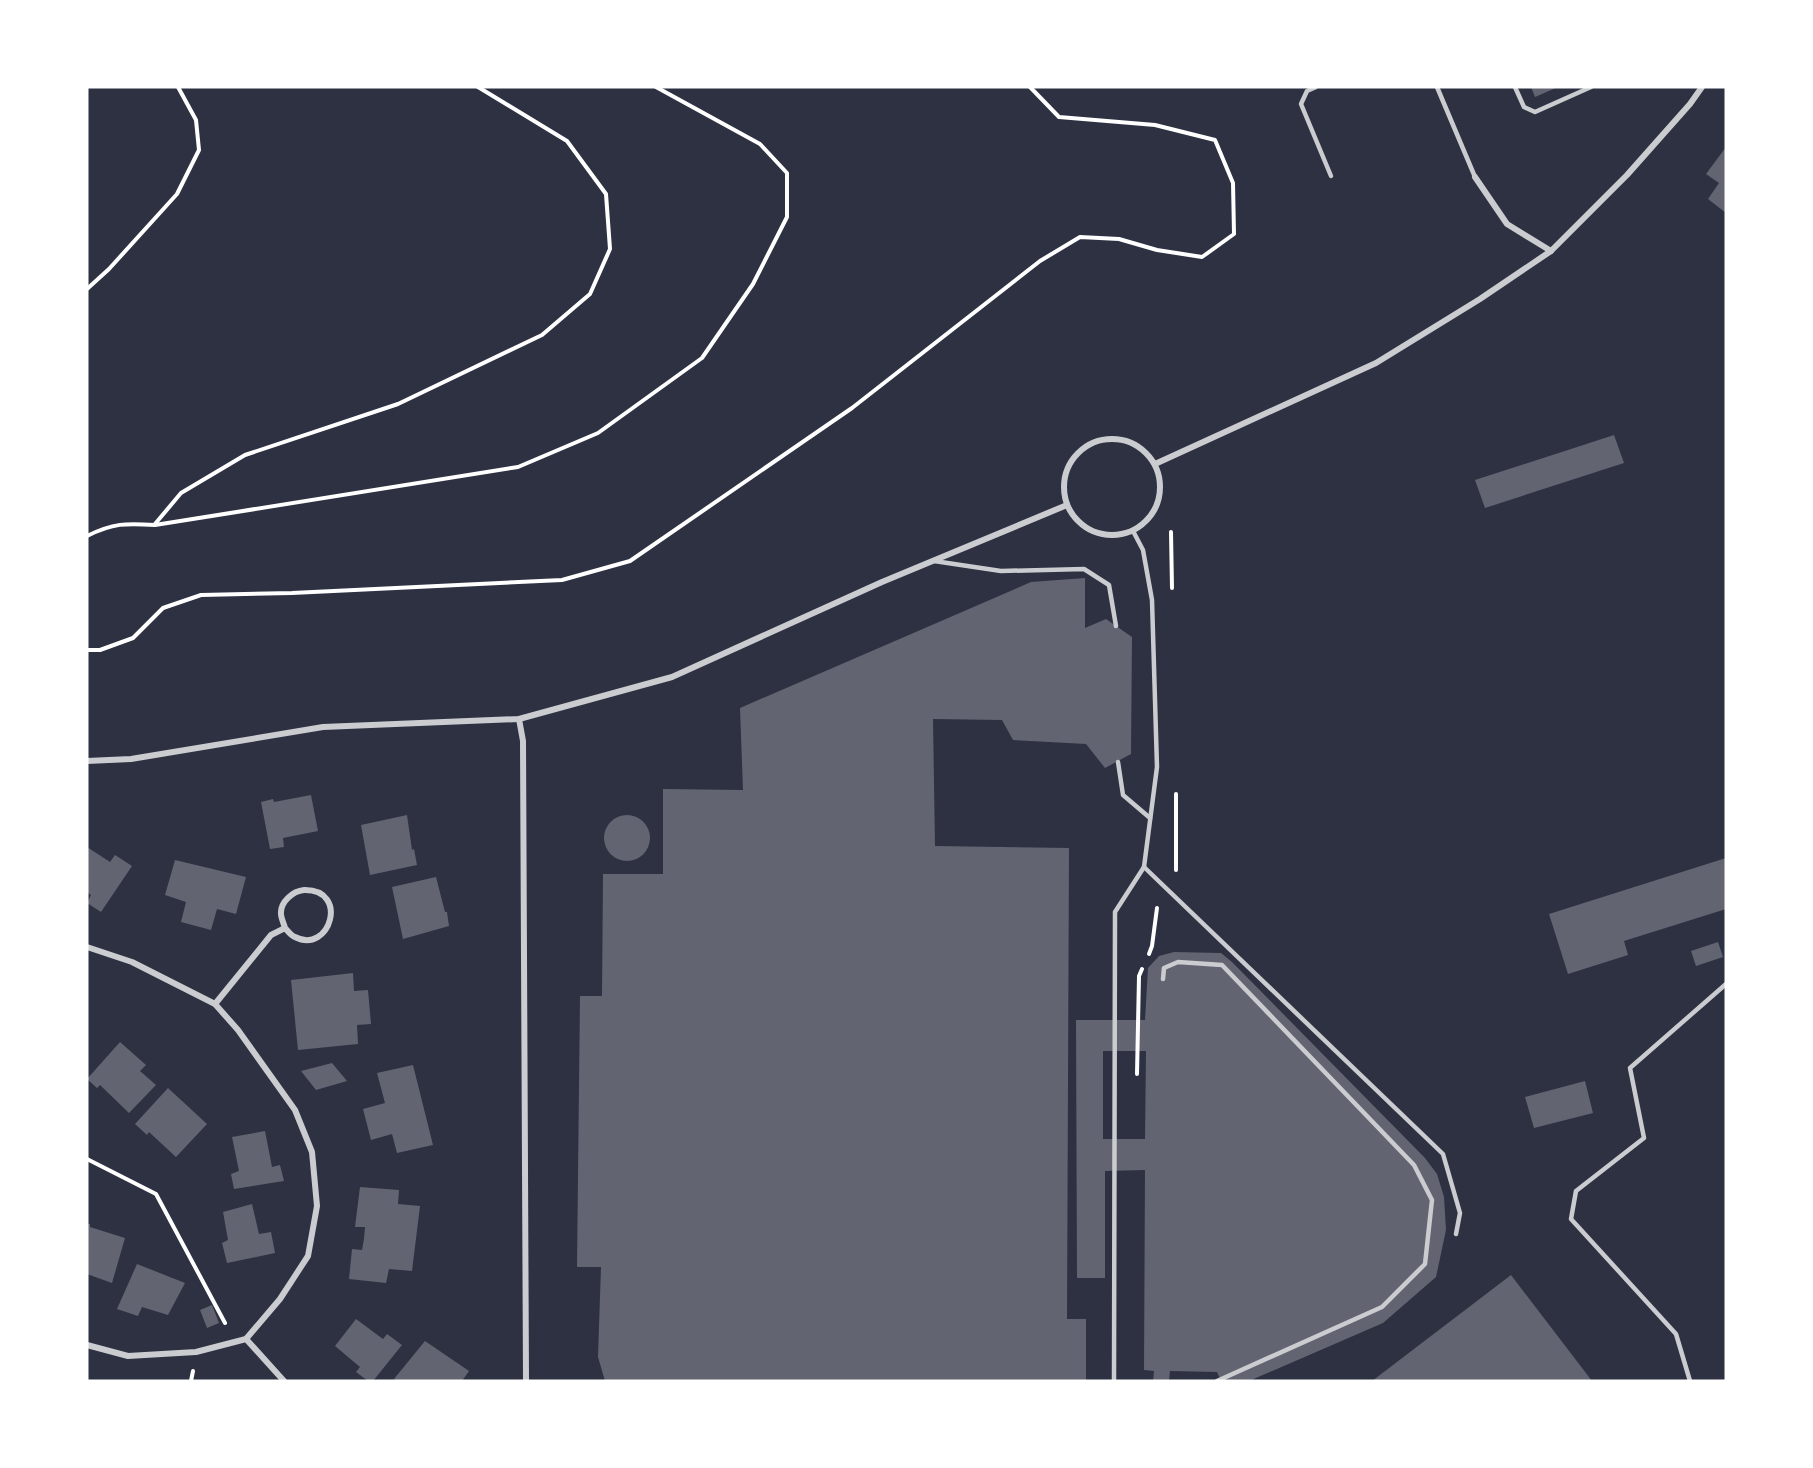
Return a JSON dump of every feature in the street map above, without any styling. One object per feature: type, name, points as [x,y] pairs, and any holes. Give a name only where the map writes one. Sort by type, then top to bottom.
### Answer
[{"type":"street","points":[[1155,464],[1376,363],[1480,299],[1551,251],[1627,176],[1702,87]]},
{"type":"street","points":[[1476,177],[1507,224],[1551,251]]},
{"type":"street","points":[[1115,439],[1131,442],[1145,451],[1155,464],[1160,479],[1160,494],[1155,509],[1146,522],[1133,531],[1121,535],[1095,532],[1083,526],[1067,505],[1063,489],[1065,473],[1073,458],[1084,447],[1099,440],[1115,439]]},
{"type":"street","points":[[87,761],[131,759],[323,727],[519,719],[672,677],[932,561],[1067,505]]},
{"type":"street","points":[[519,719],[523,741],[526,1381]]},
{"type":"street","points":[[297,890],[314,890],[327,899],[332,915],[326,930],[311,940],[295,938],[285,928],[281,914],[283,903],[297,890]]},
{"type":"street","points":[[215,1004],[271,935],[285,928]]},
{"type":"street","points":[[87,948],[132,962],[215,1004],[238,1030],[295,1110],[312,1152],[317,1206],[308,1256],[280,1299],[246,1339],[196,1352],[128,1356],[87,1345]]},
{"type":"street","points":[[246,1339],[284,1381]]},
{"type":"lane","points":[[1316,87],[1307,91],[1301,104],[1331,176]]},
{"type":"lane","points":[[1437,87],[1476,177]]},
{"type":"lane","points":[[1515,87],[1524,106],[1535,112],[1591,87]]},
{"type":"lane","points":[[1114,1381],[1115,912],[1143,867],[1157,767],[1152,600],[1143,550],[1133,531]]},
{"type":"lane","points":[[932,561],[1001,571],[1084,569],[1109,585],[1116,626]]},
{"type":"lane","points":[[1118,762],[1123,795],[1150,818]]},
{"type":"lane","points":[[1143,867],[1443,1154],[1460,1213],[1456,1234]]},
{"type":"lane","points":[[1163,979],[1164,968],[1178,962],[1222,965],[1414,1165],[1432,1200],[1425,1264],[1382,1307],[1218,1381]]},
{"type":"lane","points":[[1690,1381],[1676,1334],[1571,1219],[1576,1191],[1644,1138],[1630,1068],[1726,984]]},
{"type":"path","points":[[87,289],[109,269],[177,194],[199,150],[196,120],[178,87]]},
{"type":"path","points":[[155,525],[181,493],[245,455],[398,404],[542,335],[590,294],[610,249],[606,194],[567,141],[478,87]]},
{"type":"path","points":[[87,536],[106,526],[155,525],[518,467],[598,433],[702,358],[753,284],[787,217],[788,173],[760,144],[656,87]]},
{"type":"path","points":[[87,650],[100,650],[133,638],[163,608],[201,595],[304,593],[562,580],[630,561],[852,408],[1040,261],[1080,237],[1119,238],[1157,250],[1202,257],[1234,234],[1233,183],[1215,140],[1155,124],[1059,117],[1030,87]]},
{"type":"path","points":[[87,1159],[156,1194],[236,1342]]},
{"type":"building","points":[[1531,87],[1558,87],[1535,97]]},
{"type":"building","points":[[1726,147],[1726,213],[1708,199],[1719,183],[1706,174]]},
{"type":"building","points":[[1614,435],[1624,463],[1485,508],[1475,480]]},
{"type":"building","points":[[1085,578],[1085,628],[1106,619],[1132,637],[1131,754],[1105,768],[1086,744],[1013,740],[1002,720],[933,719],[935,846],[1069,848],[1067,1319],[1086,1319],[1086,1381],[605,1381],[598,1357],[601,1267],[577,1267],[580,996],[602,996],[603,874],[663,874],[663,789],[743,790],[740,708],[1031,582]]},
{"type":"building","points":[[311,795],[318,831],[283,838],[284,847],[270,849],[261,802],[273,799],[274,802]]},
{"type":"building","points":[[407,815],[412,850],[414,849],[417,865],[370,875],[361,825]]},
{"type":"building","points":[[627,815],[643,822],[650,838],[643,854],[627,861],[611,854],[604,838],[611,822]]},
{"type":"building","points":[[87,847],[110,862],[115,855],[132,866],[101,912],[87,903],[91,895],[87,892]]},
{"type":"building","points":[[1726,858],[1726,909],[1624,941],[1628,955],[1568,974],[1549,914]]},
{"type":"building","points":[[175,860],[246,877],[236,914],[217,909],[211,930],[181,922],[186,902],[165,895]]},
{"type":"building","points":[[436,877],[449,926],[403,939],[392,887]]},
{"type":"building","points":[[1718,942],[1723,957],[1696,966],[1691,951]]},
{"type":"building","points":[[1174,952],[1221,953],[1232,962],[1425,1158],[1437,1174],[1444,1197],[1446,1230],[1436,1277],[1383,1323],[1249,1381],[1221,1381],[1217,1372],[1170,1371],[1169,1381],[1153,1381],[1154,1371],[1144,1370],[1145,1170],[1105,1171],[1105,1278],[1077,1278],[1076,1020],[1145,1020],[1148,968],[1159,956]],"holes":[[[1103,1051],[1146,1051],[1145,1139],[1103,1139]]]},
{"type":"building","points":[[353,973],[354,991],[368,990],[371,1024],[357,1025],[358,1044],[298,1050],[291,980]]},
{"type":"building","points":[[120,1042],[146,1065],[140,1071],[156,1085],[129,1113],[100,1085],[97,1088],[87,1079]]},
{"type":"building","points":[[332,1063],[347,1081],[316,1090],[301,1071]]},
{"type":"building","points":[[413,1065],[433,1145],[397,1153],[392,1134],[371,1140],[363,1109],[385,1103],[377,1073]]},
{"type":"building","points":[[1585,1081],[1593,1113],[1534,1128],[1525,1097]]},
{"type":"building","points":[[168,1088],[207,1124],[176,1157],[149,1132],[147,1135],[135,1124]]},
{"type":"building","points":[[265,1131],[272,1167],[280,1165],[284,1181],[234,1189],[231,1174],[239,1171],[232,1137]]},
{"type":"building","points":[[360,1187],[399,1190],[398,1204],[420,1206],[412,1271],[389,1269],[386,1283],[349,1279],[352,1249],[362,1250],[364,1239],[365,1227],[355,1227]]},
{"type":"building","points":[[252,1204],[259,1234],[271,1232],[275,1253],[227,1263],[222,1243],[228,1240],[223,1212]]},
{"type":"building","points":[[87,1224],[125,1238],[112,1283],[87,1274]]},
{"type":"building","points":[[137,1264],[185,1283],[168,1315],[142,1307],[138,1316],[117,1309]]},
{"type":"building","points":[[1511,1275],[1592,1381],[1372,1381]]},
{"type":"building","points":[[212,1305],[219,1323],[207,1328],[200,1310]]},
{"type":"building","points":[[356,1319],[383,1339],[387,1334],[402,1345],[373,1381],[368,1381],[356,1372],[360,1367],[335,1346]]},
{"type":"building","points":[[425,1341],[469,1371],[462,1381],[397,1381],[394,1379]]}]
